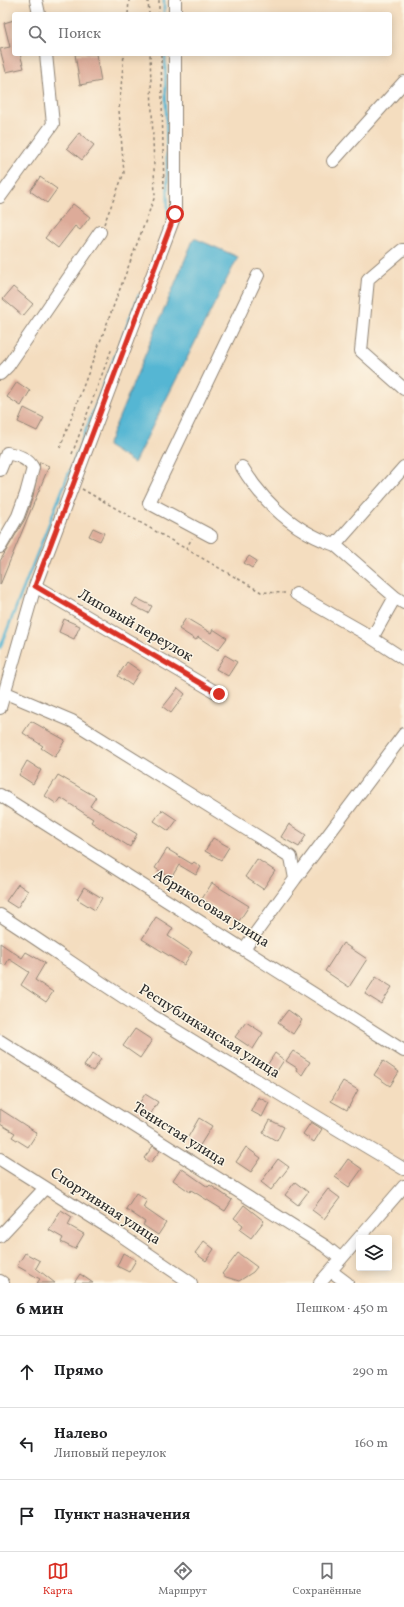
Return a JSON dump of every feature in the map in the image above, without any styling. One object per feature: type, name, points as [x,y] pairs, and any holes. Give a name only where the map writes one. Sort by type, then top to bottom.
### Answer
[{"type":"street","points":[[36,0],[39,12]]},
{"type":"street","points":[[175,0],[175,12]]},
{"type":"street","points":[[0,197],[53,124],[46,56]]},
{"type":"street","points":[[0,708],[6,693],[35,586],[175,214],[175,56]]},
{"type":"street","points":[[333,161],[404,82]]},
{"type":"street","points":[[0,374],[8,366],[100,232]]},
{"type":"street","points":[[403,249],[368,279],[361,351],[404,389]]},
{"type":"street","points":[[212,536],[197,530],[149,502],[258,275]]},
{"type":"street","points":[[0,470],[4,451],[30,462],[33,468],[18,516],[0,546]]},
{"type":"street","points":[[242,466],[254,486],[288,520],[313,538],[335,545],[399,600],[372,638]]},
{"type":"street","points":[[335,545],[404,467]]},
{"type":"street","name":"Липовый переулок","points":[[35,586],[219,694]]},
{"type":"street","points":[[296,594],[372,638],[404,659]]},
{"type":"street","points":[[6,693],[72,721],[291,857],[295,879]]},
{"type":"street","points":[[244,949],[404,734]]},
{"type":"street","name":"Абрикосовая улица","points":[[0,795],[404,1051]]},
{"type":"street","name":"Республиканская улица","points":[[0,915],[152,1015],[191,1038],[281,1096],[404,1169]]},
{"type":"street","name":"Тенистая улица","points":[[0,1041],[318,1242],[341,1259]]},
{"type":"street","name":"Спортивная улица","points":[[0,1159],[122,1236],[191,1283]]},
{"type":"street","points":[[0,1236],[45,1188]]},
{"type":"street","points":[[362,1235],[402,1195]]},
{"type":"street","points":[[320,1283],[356,1242]]},
{"type":"street","points":[[331,1271],[347,1283]]},
{"type":"path","points":[[128,12],[129,0]]},
{"type":"path","points":[[148,0],[149,12]]},
{"type":"path","points":[[159,0],[159,12]]},
{"type":"path","points":[[100,232],[124,173],[119,110],[124,56]]},
{"type":"path","points":[[60,448],[155,196],[150,56]]},
{"type":"path","points":[[161,56],[164,198]]},
{"type":"path","points":[[72,454],[114,345]]},
{"type":"path","points":[[73,484],[261,592],[296,594]]},
{"type":"path","points":[[186,549],[197,530]]},
{"type":"water","points":[[194,238],[238,257],[134,463],[107,446]]},
{"type":"building","points":[[12,21],[12,56],[21,56],[24,68],[6,72],[0,49],[10,47],[4,23]]},
{"type":"building","points":[[75,56],[96,56],[101,81],[80,85]]},
{"type":"building","points":[[79,133],[94,145],[82,160],[67,148]]},
{"type":"building","points":[[40,177],[57,189],[47,203],[30,191]]},
{"type":"building","points":[[73,204],[90,217],[80,230],[75,226],[58,248],[45,238]]},
{"type":"building","points":[[13,287],[33,304],[23,316],[3,299]]},
{"type":"building","points":[[17,382],[30,391],[21,406],[7,397]]},
{"type":"building","points":[[24,408],[44,418],[37,431],[18,422]]},
{"type":"building","points":[[40,462],[49,466],[0,585],[0,561],[25,519],[33,496]]},
{"type":"building","points":[[93,528],[104,533],[100,541],[89,536]]},
{"type":"building","points":[[249,556],[257,561],[252,568],[244,563]]},
{"type":"building","points":[[136,598],[152,606],[148,613],[132,605]]},
{"type":"building","points":[[186,618],[211,633],[213,629],[227,638],[218,650],[198,637],[196,640],[179,629]]},
{"type":"building","points":[[64,619],[80,626],[74,639],[59,632]]},
{"type":"building","points":[[225,655],[237,662],[228,676],[216,669]]},
{"type":"building","points":[[127,662],[140,671],[131,685],[118,676]]},
{"type":"building","points":[[178,688],[185,694],[171,713],[163,707]]},
{"type":"building","points":[[31,721],[65,740],[55,757],[41,748],[43,746],[23,733]]},
{"type":"building","points":[[27,761],[41,770],[33,784],[19,775]]},
{"type":"building","points":[[58,775],[96,797],[90,806],[137,834],[130,847],[91,822],[93,819],[61,798],[57,804],[45,796]]},
{"type":"building","points":[[162,810],[177,820],[169,831],[154,821]]},
{"type":"building","points":[[289,824],[306,835],[299,847],[281,837]]},
{"type":"building","points":[[213,838],[229,847],[221,860],[205,851]]},
{"type":"building","points":[[167,849],[192,864],[194,862],[201,867],[196,875],[179,865],[171,878],[155,868]]},
{"type":"building","points":[[257,859],[275,871],[263,889],[245,877]]},
{"type":"building","points":[[212,883],[249,906],[239,921],[202,899]]},
{"type":"building","points":[[18,884],[28,891],[17,908],[6,901]]},
{"type":"building","points":[[84,887],[102,898],[95,910],[77,899]]},
{"type":"building","points":[[156,917],[173,928],[168,936],[192,952],[184,965],[142,939]]},
{"type":"building","points":[[0,943],[22,958],[26,952],[45,963],[35,980],[53,992],[46,1002],[21,985],[29,972],[9,959],[5,966],[0,962]]},
{"type":"building","points":[[343,943],[367,959],[349,987],[325,971]]},
{"type":"building","points":[[376,977],[392,987],[381,1004],[365,994]]},
{"type":"building","points":[[288,1010],[302,1020],[293,1034],[278,1023]]},
{"type":"building","points":[[246,1022],[263,1033],[253,1049],[235,1037]]},
{"type":"building","points":[[135,1029],[152,1040],[140,1058],[123,1046]]},
{"type":"building","points":[[293,1051],[310,1062],[302,1075],[296,1070],[297,1068],[286,1061]]},
{"type":"building","points":[[93,1053],[101,1059],[93,1071],[84,1066]]},
{"type":"building","points":[[275,1053],[284,1060],[273,1077],[264,1070]]},
{"type":"building","points":[[383,1061],[399,1072],[390,1086],[374,1075]]},
{"type":"building","points":[[343,1081],[358,1090],[347,1110],[331,1101]]},
{"type":"building","points":[[145,1094],[158,1102],[148,1118],[135,1110]]},
{"type":"building","points":[[258,1097],[269,1103],[262,1117],[251,1111]]},
{"type":"building","points":[[0,1109],[37,1133],[28,1147],[12,1137],[15,1133],[0,1124]]},
{"type":"building","points":[[199,1118],[212,1126],[199,1147],[187,1139]]},
{"type":"building","points":[[270,1120],[284,1127],[277,1141],[263,1133]]},
{"type":"building","points":[[311,1122],[322,1129],[314,1142],[303,1134]]},
{"type":"building","points":[[153,1146],[160,1151],[150,1163],[144,1158]]},
{"type":"building","points":[[246,1147],[261,1158],[251,1172],[236,1162]]},
{"type":"building","points":[[278,1159],[289,1167],[271,1190],[261,1182]]},
{"type":"building","points":[[348,1159],[362,1169],[349,1187],[335,1177]]},
{"type":"building","points":[[181,1168],[208,1187],[210,1185],[232,1200],[225,1211],[191,1190],[190,1192],[173,1180]]},
{"type":"building","points":[[295,1182],[308,1192],[298,1205],[285,1195]]},
{"type":"building","points":[[328,1189],[340,1198],[324,1219],[312,1210]]},
{"type":"building","points":[[136,1193],[147,1200],[143,1207],[166,1223],[158,1235],[143,1225],[145,1222],[126,1209]]},
{"type":"building","points":[[244,1205],[264,1221],[251,1238],[240,1230],[243,1225],[234,1218]]},
{"type":"building","points":[[61,1210],[72,1217],[68,1225],[84,1234],[75,1249],[61,1242],[63,1238],[49,1230]]},
{"type":"building","points":[[204,1241],[214,1249],[206,1261],[195,1253]]},
{"type":"building","points":[[25,1253],[40,1261],[36,1268],[55,1283],[37,1283],[40,1279],[17,1266]]},
{"type":"building","points":[[123,1253],[136,1260],[129,1272],[117,1266]]},
{"type":"building","points":[[238,1253],[257,1267],[253,1272],[239,1281],[226,1277],[222,1274]]},
{"type":"building","points":[[80,1274],[93,1283],[74,1283]]},
{"type":"waterway","points":[[164,0],[164,12]]},
{"type":"waterway","points":[[165,56],[168,217]]},
{"type":"waterway","points":[[0,648],[139,295]]},
{"type":"route","points":[[175,214],[35,586],[219,694]]}]
